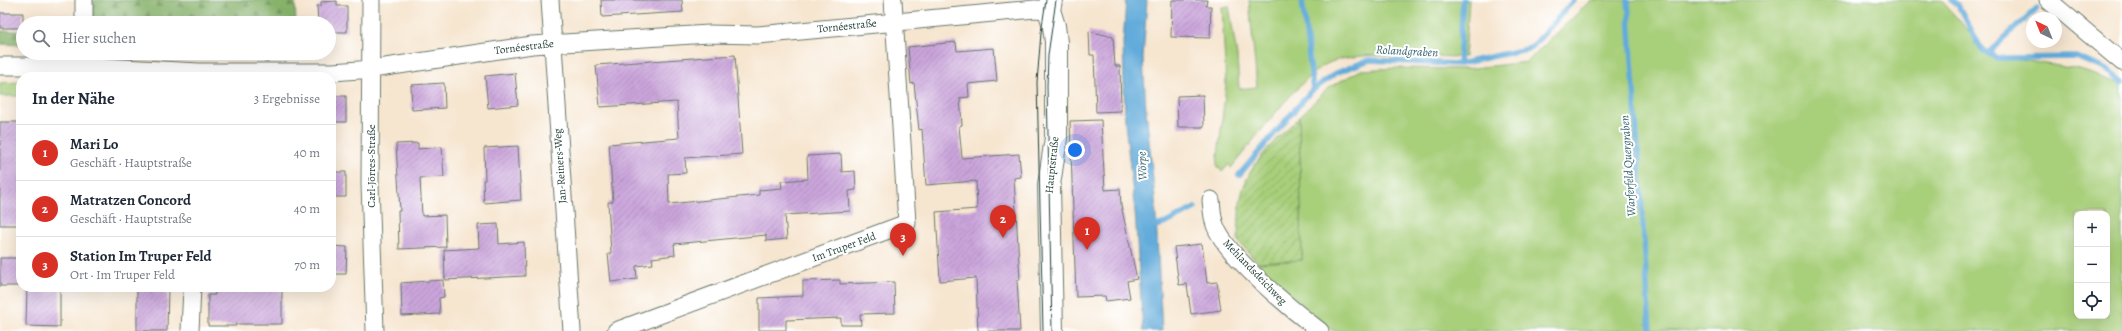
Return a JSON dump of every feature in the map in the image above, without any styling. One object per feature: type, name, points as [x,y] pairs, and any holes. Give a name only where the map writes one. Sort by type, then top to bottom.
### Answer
[{"type":"street","points":[[84,0],[84,16]]},
{"type":"street","name":"Carl-Jörres-Straße","points":[[371,0],[372,69],[370,184],[375,331]]},
{"type":"street","name":"Jan-Reiners-Weg","points":[[550,0],[572,331]]},
{"type":"street","name":"Im Truper Feld","points":[[616,331],[907,223],[893,0]]},
{"type":"street","points":[[2048,0],[2122,62]]},
{"type":"street","name":"Tornéestraße","points":[[314,72],[372,69],[552,44],[709,34],[758,35],[894,21],[1035,9],[1050,5]]},
{"type":"street","name":"Hauptstraße","points":[[1050,5],[1056,42],[1056,138],[1049,185],[1052,331]]},
{"type":"street","name":"Tornéestraße","points":[[0,66],[84,60],[183,72]]},
{"type":"street","name":"Mehlandsdeichweg","points":[[1211,200],[1214,224],[1223,241],[1294,312],[1320,331]]},
{"type":"street","points":[[190,331],[192,292]]},
{"type":"green space","points":[[93,0],[295,0],[296,16],[93,16]]},
{"type":"green space","points":[[1249,0],[1469,0],[1465,57],[1379,55],[1345,58],[1331,62],[1320,68],[1293,93],[1231,168],[1229,164],[1222,172],[1217,165],[1226,85],[1222,7],[1229,6],[1237,56],[1239,89],[1257,87]]},
{"type":"green space","points":[[1591,0],[1941,0],[1990,55],[2077,69],[2122,85],[2122,331],[1333,331],[1282,289],[1258,263],[1302,260],[1299,117],[1328,88],[1361,70],[1396,68],[1465,69],[1527,62]]},
{"type":"green space","points":[[0,31],[16,31],[16,45],[0,44]]},
{"type":"green space","points":[[16,82],[16,96],[0,96],[0,83]]},
{"type":"green space","points":[[1299,117],[1302,260],[1258,263],[1238,241],[1239,210],[1243,188],[1250,172],[1262,155]]},
{"type":"water","name":"Wörpe","points":[[1126,0],[1147,0],[1143,58],[1146,110],[1155,199],[1162,331],[1143,331],[1135,212],[1125,123],[1123,43]]},
{"type":"building","points":[[601,0],[682,0],[683,12],[602,17]]},
{"type":"building","points":[[1172,0],[1207,0],[1206,6],[1211,6],[1210,38],[1171,37]]},
{"type":"building","points":[[337,1],[337,6],[347,6],[347,32],[336,32],[336,16],[318,16],[317,6],[321,6],[321,2]]},
{"type":"building","points":[[0,13],[23,13],[23,16],[16,16],[16,28],[0,28]]},
{"type":"building","points":[[1089,31],[1113,37],[1115,66],[1120,66],[1121,111],[1096,112],[1094,55],[1090,55]]},
{"type":"building","points":[[956,42],[957,51],[994,48],[997,81],[968,84],[969,97],[960,98],[962,125],[959,126],[962,158],[1019,154],[1021,177],[1014,178],[1020,280],[1017,280],[1020,331],[978,331],[976,278],[940,281],[936,212],[977,209],[976,181],[926,185],[922,129],[919,130],[914,83],[911,84],[908,47]]},
{"type":"building","points":[[735,55],[742,154],[685,158],[686,173],[668,174],[669,204],[759,195],[759,190],[782,188],[781,181],[808,179],[807,156],[841,154],[842,172],[855,171],[856,190],[849,191],[850,211],[785,215],[787,239],[766,241],[766,235],[674,244],[675,255],[652,258],[653,264],[636,266],[637,279],[611,282],[608,254],[611,254],[608,202],[613,202],[609,144],[679,138],[677,102],[600,107],[596,65]]},
{"type":"building","points":[[515,73],[518,105],[488,108],[485,76]]},
{"type":"building","points":[[444,83],[445,108],[412,110],[411,85]]},
{"type":"building","points":[[1203,95],[1204,127],[1178,127],[1177,96]]},
{"type":"building","points":[[336,96],[346,96],[346,122],[336,122]]},
{"type":"building","points":[[1101,120],[1105,190],[1120,189],[1121,205],[1137,279],[1127,281],[1130,298],[1106,301],[1105,296],[1076,297],[1070,121]]},
{"type":"building","points":[[0,122],[16,122],[16,225],[0,225]]},
{"type":"building","points":[[418,143],[418,149],[442,147],[444,177],[420,178],[422,216],[445,215],[446,247],[399,249],[398,211],[400,211],[396,144]]},
{"type":"building","points":[[518,146],[521,200],[484,203],[484,148]]},
{"type":"building","points":[[336,172],[346,172],[346,197],[336,197]]},
{"type":"building","points":[[498,224],[499,244],[524,242],[525,276],[445,280],[444,250],[479,248],[478,225]]},
{"type":"building","points":[[1202,244],[1207,283],[1217,282],[1221,310],[1191,314],[1187,284],[1179,285],[1174,247]]},
{"type":"building","points":[[336,246],[347,247],[346,274],[336,274]]},
{"type":"building","points":[[0,258],[16,258],[16,286],[0,286]]},
{"type":"building","points":[[443,280],[444,297],[439,298],[440,314],[402,316],[401,283]]},
{"type":"building","points":[[840,280],[840,284],[894,282],[895,313],[860,314],[861,325],[841,325],[841,318],[786,320],[786,330],[759,330],[759,298],[803,296],[803,281]]},
{"type":"building","points":[[27,292],[60,292],[60,327],[26,326]]},
{"type":"building","points":[[137,292],[168,292],[167,331],[137,331]]},
{"type":"building","points":[[215,292],[282,292],[282,324],[236,324],[236,326],[208,326],[208,295],[215,295]]},
{"type":"waterway","points":[[1302,0],[1313,89]]},
{"type":"waterway","points":[[1459,64],[1463,0]]},
{"type":"waterway","name":"Rolandgraben","points":[[1239,175],[1310,92],[1336,73],[1369,60],[1459,64],[1531,48],[1574,0]]},
{"type":"waterway","name":"Warferfeld Quergraben","points":[[1628,0],[1650,331]]},
{"type":"waterway","name":"Rolandgraben","points":[[1951,0],[1958,5],[1982,50],[1997,58],[2076,57],[2107,70],[2122,82]]},
{"type":"waterway","points":[[1988,53],[2037,8]]},
{"type":"waterway","name":"Rolandgraben","points":[[1149,228],[1166,223],[1195,208]]},
{"type":"tram line","points":[[1043,331],[1037,82],[1041,33],[1046,0]]},
{"type":"tram line","points":[[1052,331],[1047,86],[1048,55],[1056,0]]},
{"type":"place","name":"Matratzen Concord","points":[[1003,238]]},
{"type":"place","name":"Mari Lo","points":[[1087,250]]},
{"type":"place","name":"Station Im Truper Feld","points":[[903,256]]}]
